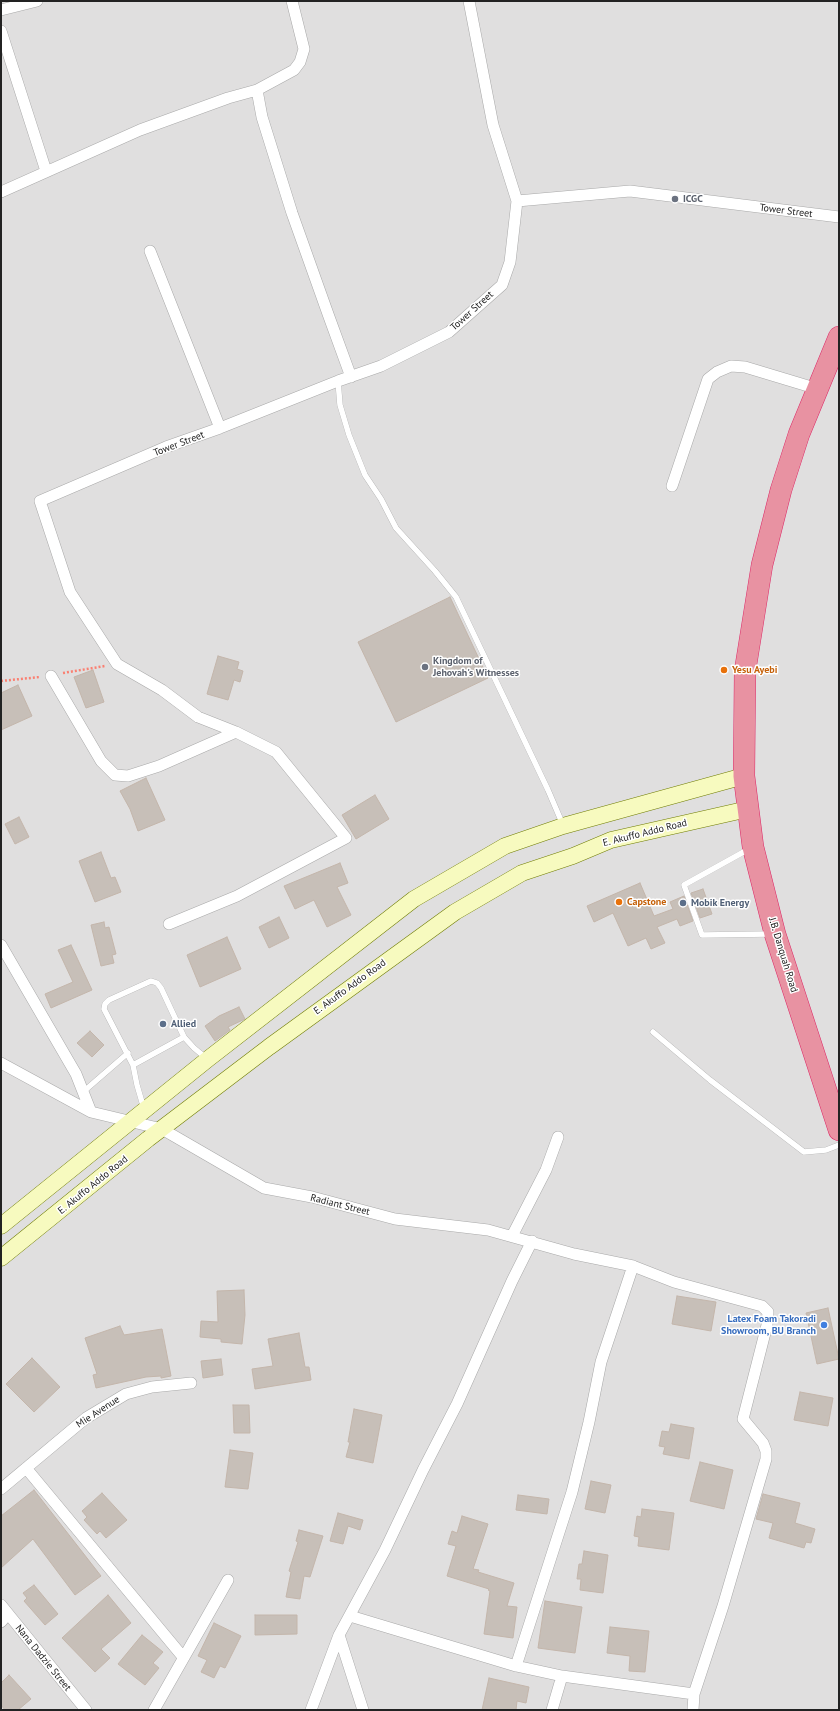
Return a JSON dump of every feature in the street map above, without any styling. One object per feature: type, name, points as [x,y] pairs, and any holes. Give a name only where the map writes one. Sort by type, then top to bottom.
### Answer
[{"type":"highway","name":"J.B. Danquah Road","points":[[839,337],[833,362],[818,389],[799,434],[762,565],[745,672],[744,776],[753,847],[775,934],[839,1130]]},
{"type":"main road","points":[[1,1226],[208,1059],[414,898],[505,846],[563,826],[744,776]]},
{"type":"main road","name":"E. Akuffo Addo Road","points":[[1,1258],[162,1129],[269,1047],[455,912],[522,873],[572,856],[610,840],[748,809]]},
{"type":"street","points":[[1,10],[37,1]]},
{"type":"street","points":[[1,192],[140,130],[228,98],[256,90],[294,70],[300,62],[304,49],[292,1]]},
{"type":"street","points":[[469,1],[493,125],[516,201]]},
{"type":"street","points":[[1,31],[46,171]]},
{"type":"street","points":[[256,90],[262,117],[292,213],[351,377]]},
{"type":"street","name":"Tower Street","points":[[236,732],[198,717],[162,690],[117,664],[70,592],[40,501],[166,447],[220,428],[338,381],[381,366],[449,332],[502,285],[510,262],[516,201],[630,191],[839,217]]},
{"type":"street","points":[[150,251],[220,428]]},
{"type":"street","points":[[672,486],[708,379],[717,372],[731,366],[745,367],[818,389]]},
{"type":"street","points":[[51,676],[101,761],[115,775],[128,776],[159,766],[236,732],[276,752],[346,838],[237,896],[169,924]]},
{"type":"street","points":[[1,945],[76,1074],[91,1112]]},
{"type":"street","name":"Radiant Street","points":[[1,1063],[91,1112],[162,1129],[264,1188],[312,1197],[395,1219],[488,1230],[532,1241],[574,1254],[633,1266],[674,1282],[762,1306],[768,1312],[767,1325],[743,1419],[763,1443],[766,1451],[766,1459],[720,1614],[694,1694]]},
{"type":"street","points":[[512,1236],[546,1170],[558,1137]]},
{"type":"street","points":[[311,1710],[340,1635],[385,1550],[423,1470],[457,1404],[512,1281],[532,1241]]},
{"type":"street","points":[[516,1666],[572,1492],[602,1362],[633,1266]]},
{"type":"street","name":"Mie Avenue","points":[[1,1489],[86,1418],[126,1394],[152,1387],[191,1383]]},
{"type":"street","points":[[26,1468],[183,1657]]},
{"type":"street","points":[[154,1710],[228,1580]]},
{"type":"street","name":"Nana Dadzie Street","points":[[1,1605],[5,1618],[86,1710]]},
{"type":"street","points":[[350,1616],[516,1666],[562,1676],[694,1694],[693,1710]]},
{"type":"street","points":[[340,1635],[363,1710]]},
{"type":"street","points":[[552,1710],[562,1676]]},
{"type":"lane","points":[[338,381],[340,405],[344,420],[365,475],[381,499],[396,528],[435,571],[456,597],[548,790],[563,826]]},
{"type":"lane","points":[[753,847],[684,885],[702,935],[775,934]]},
{"type":"lane","points":[[144,1110],[136,1085],[133,1065],[104,1009],[105,1004],[109,1000],[151,981],[157,983],[161,988],[184,1037],[194,1048],[208,1059]]},
{"type":"lane","points":[[653,1032],[710,1080],[804,1152],[826,1150],[839,1145]]},
{"type":"lane","points":[[133,1065],[184,1037]]},
{"type":"lane","points":[[83,1092],[128,1053]]},
{"type":"shaded area","points":[[1,1],[839,1],[839,1710],[1,1710]]},
{"type":"building","points":[[450,597],[488,678],[396,722],[358,642]]},
{"type":"building","points":[[218,656],[239,662],[237,669],[243,671],[240,682],[234,680],[228,700],[207,694]]},
{"type":"building","points":[[93,670],[104,702],[86,708],[74,677]]},
{"type":"building","points":[[18,685],[32,716],[1,730],[1,693]]},
{"type":"building","points":[[146,778],[165,820],[138,831],[130,809],[120,791]]},
{"type":"building","points":[[375,795],[389,819],[356,839],[342,815]]},
{"type":"building","points":[[19,817],[29,837],[15,844],[5,824]]},
{"type":"building","points":[[101,852],[111,878],[115,877],[121,892],[95,902],[79,861]]},
{"type":"building","points":[[340,863],[348,883],[337,887],[351,915],[327,927],[314,900],[295,909],[284,886]]},
{"type":"building","points":[[640,883],[654,916],[673,909],[670,902],[684,896],[693,921],[680,926],[677,919],[657,927],[665,943],[651,949],[646,938],[628,946],[613,913],[594,922],[587,906]]},
{"type":"building","points":[[703,889],[712,914],[700,918],[691,893]]},
{"type":"building","points":[[279,917],[289,938],[269,948],[259,927]]},
{"type":"building","points":[[104,922],[105,928],[109,927],[116,954],[112,955],[114,963],[101,966],[91,925]]},
{"type":"building","points":[[227,937],[241,969],[200,987],[187,955]]},
{"type":"building","points":[[71,945],[92,990],[51,1008],[45,994],[73,982],[58,950]]},
{"type":"building","points":[[239,1007],[245,1019],[228,1027],[230,1030],[215,1041],[205,1026],[219,1016]]},
{"type":"building","points":[[90,1031],[104,1045],[92,1057],[77,1043]]},
{"type":"building","points":[[244,1290],[245,1315],[242,1344],[221,1342],[221,1339],[200,1337],[201,1321],[218,1322],[217,1291]]},
{"type":"building","points":[[677,1296],[716,1302],[711,1331],[672,1324]]},
{"type":"building","points":[[828,1308],[839,1359],[817,1364],[806,1313]]},
{"type":"building","points":[[120,1326],[124,1335],[162,1329],[171,1376],[161,1378],[161,1376],[146,1377],[96,1388],[93,1375],[97,1374],[85,1338]]},
{"type":"building","points":[[299,1333],[305,1367],[309,1367],[311,1380],[255,1389],[252,1369],[273,1366],[268,1339]]},
{"type":"building","points":[[32,1358],[60,1387],[34,1412],[6,1384]]},
{"type":"building","points":[[221,1359],[223,1375],[203,1378],[201,1361]]},
{"type":"building","points":[[800,1392],[833,1398],[828,1426],[794,1420]]},
{"type":"building","points":[[233,1405],[249,1405],[250,1433],[234,1433]]},
{"type":"building","points":[[354,1409],[382,1415],[373,1463],[346,1457],[350,1442],[348,1442]]},
{"type":"building","points":[[671,1424],[694,1428],[689,1459],[663,1454],[665,1447],[659,1446],[662,1431],[669,1432]]},
{"type":"building","points":[[230,1450],[253,1453],[248,1489],[225,1487]]},
{"type":"building","points":[[700,1462],[733,1470],[724,1509],[690,1501]]},
{"type":"building","points":[[591,1481],[611,1485],[605,1513],[585,1509]]},
{"type":"building","points":[[34,1490],[101,1576],[75,1595],[33,1539],[1,1568],[1,1516]]},
{"type":"building","points":[[102,1493],[127,1520],[106,1538],[100,1531],[97,1534],[84,1520],[87,1517],[82,1511]]},
{"type":"building","points":[[763,1494],[800,1503],[795,1523],[815,1529],[811,1543],[806,1542],[804,1548],[769,1538],[773,1523],[756,1519]]},
{"type":"building","points":[[518,1495],[549,1499],[547,1514],[516,1510]]},
{"type":"building","points":[[642,1509],[674,1513],[669,1550],[638,1546],[639,1537],[634,1536],[637,1516],[641,1517]]},
{"type":"building","points":[[338,1513],[363,1520],[360,1530],[348,1526],[343,1544],[330,1541]]},
{"type":"building","points":[[462,1516],[488,1524],[473,1569],[479,1570],[478,1572],[514,1583],[507,1606],[517,1607],[513,1638],[484,1634],[490,1591],[488,1590],[489,1589],[447,1576],[456,1546],[448,1544],[452,1531],[457,1533]]},
{"type":"building","points":[[299,1530],[323,1536],[310,1577],[304,1576],[300,1599],[286,1597],[291,1572],[289,1571],[298,1542],[296,1541]]},
{"type":"building","points":[[584,1551],[608,1555],[603,1593],[580,1590],[581,1579],[577,1579],[579,1564],[582,1564]]},
{"type":"building","points":[[34,1585],[58,1614],[45,1625],[24,1601],[27,1598],[23,1593]]},
{"type":"building","points":[[108,1595],[131,1623],[101,1649],[110,1658],[95,1672],[62,1638]]},
{"type":"building","points":[[545,1601],[582,1607],[575,1653],[538,1648]]},
{"type":"building","points":[[255,1615],[297,1615],[297,1634],[255,1635]]},
{"type":"building","points":[[214,1623],[241,1636],[225,1668],[220,1666],[214,1678],[201,1672],[207,1660],[198,1656]]},
{"type":"building","points":[[610,1627],[649,1631],[645,1672],[629,1671],[630,1656],[607,1653]]},
{"type":"building","points":[[142,1635],[163,1652],[153,1663],[159,1668],[145,1685],[118,1664]]},
{"type":"building","points":[[9,1675],[31,1699],[18,1710],[5,1710],[1,1705],[1,1683]]},
{"type":"building","points":[[489,1678],[529,1687],[526,1703],[517,1701],[516,1710],[482,1710]]},
{"type":"place","name":"ICGC","points":[[675,199]]},
{"type":"place","name":"Kingdom of Jehovah's Witnesses","points":[[425,667]]},
{"type":"place","name":"Yesu Ayebi","points":[[724,670]]},
{"type":"place","name":"Capstone","points":[[619,902]]},
{"type":"place","name":"Mobik Energy","points":[[683,903]]},
{"type":"place","name":"Allied","points":[[163,1024]]},
{"type":"place","name":"Latex Foam Takoradi Showroom, BU Branch","points":[[824,1325]]}]
